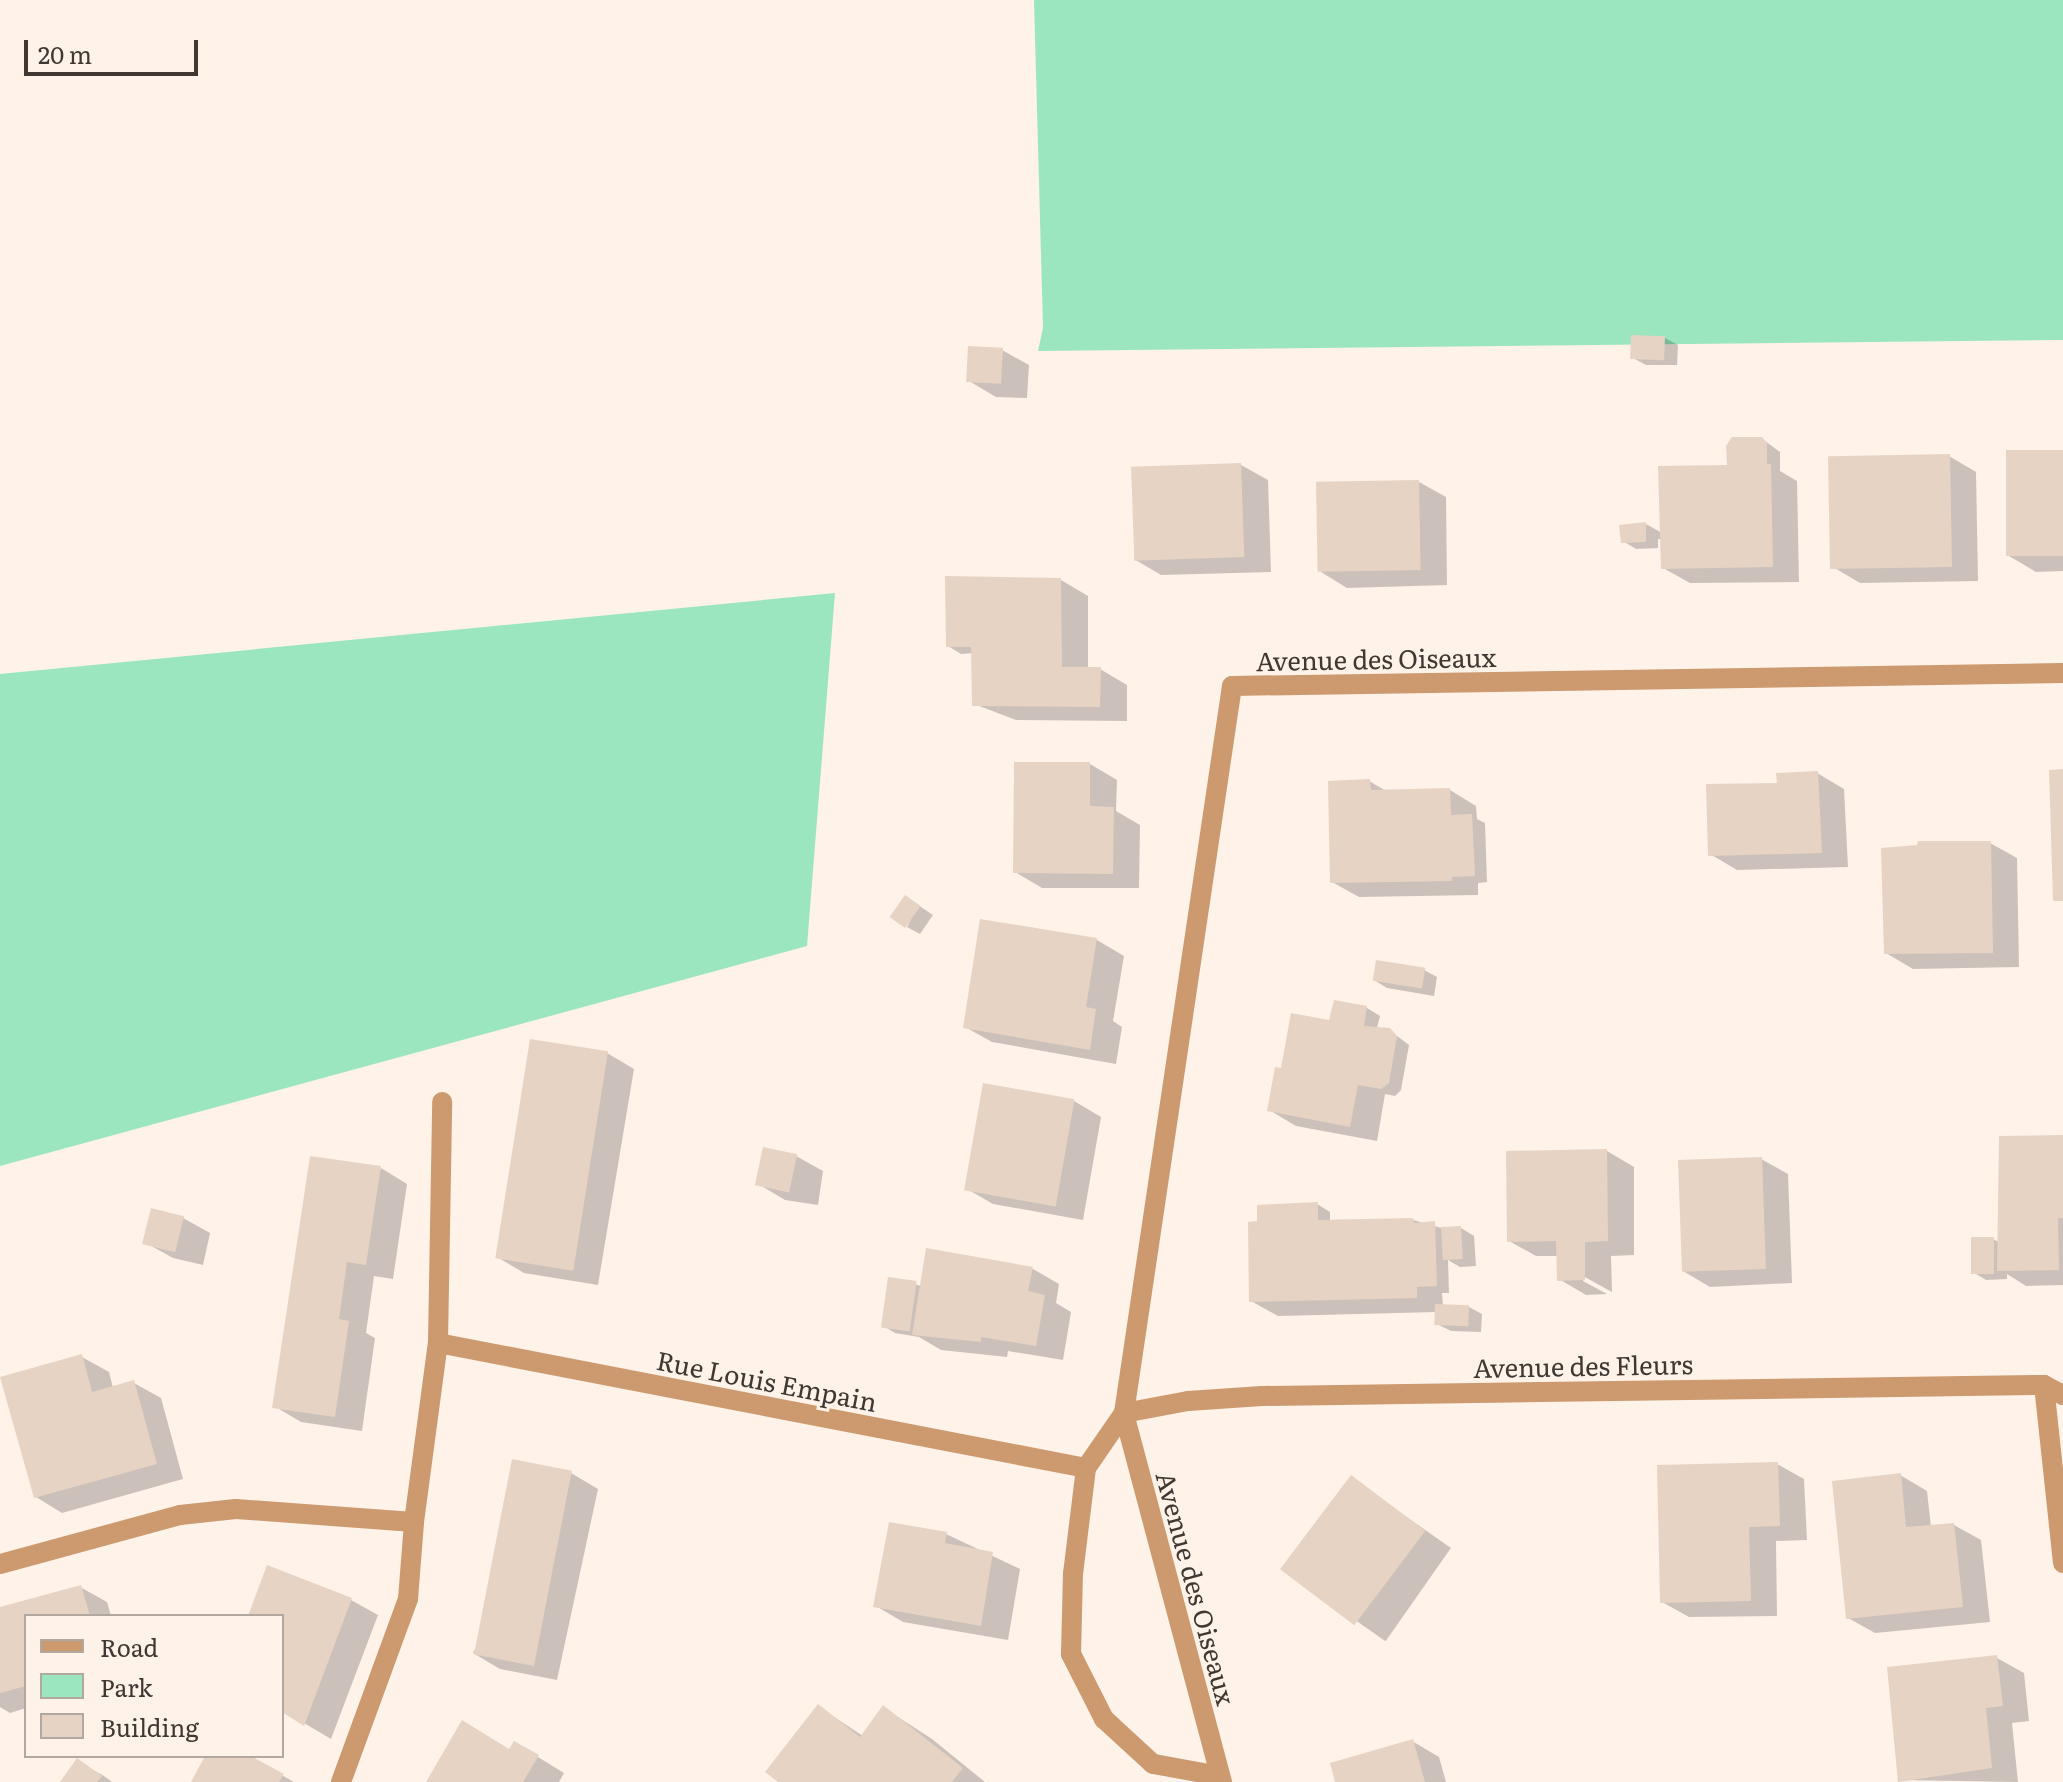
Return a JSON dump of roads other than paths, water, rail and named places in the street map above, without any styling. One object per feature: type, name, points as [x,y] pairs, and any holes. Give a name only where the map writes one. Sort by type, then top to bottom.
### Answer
[{"type":"street","name":"Avenue des Oiseaux","points":[[1124,1413],[1086,1468],[1073,1574],[1071,1654],[1104,1719],[1153,1764],[1221,1779],[1124,1413],[1232,686],[2063,673]]},
{"type":"street","points":[[341,1782],[408,1599],[414,1522],[438,1343],[442,1102]]},
{"type":"street","name":"Rue Louis Empain","points":[[438,1343],[1086,1468]]},
{"type":"street","name":"Avenue des Fleurs","points":[[1124,1413],[1188,1401],[1262,1396],[2044,1385],[2063,1395]]},
{"type":"street","points":[[2044,1385],[2063,1563]]},
{"type":"street","points":[[0,1564],[180,1515],[236,1509],[414,1522]]}]
